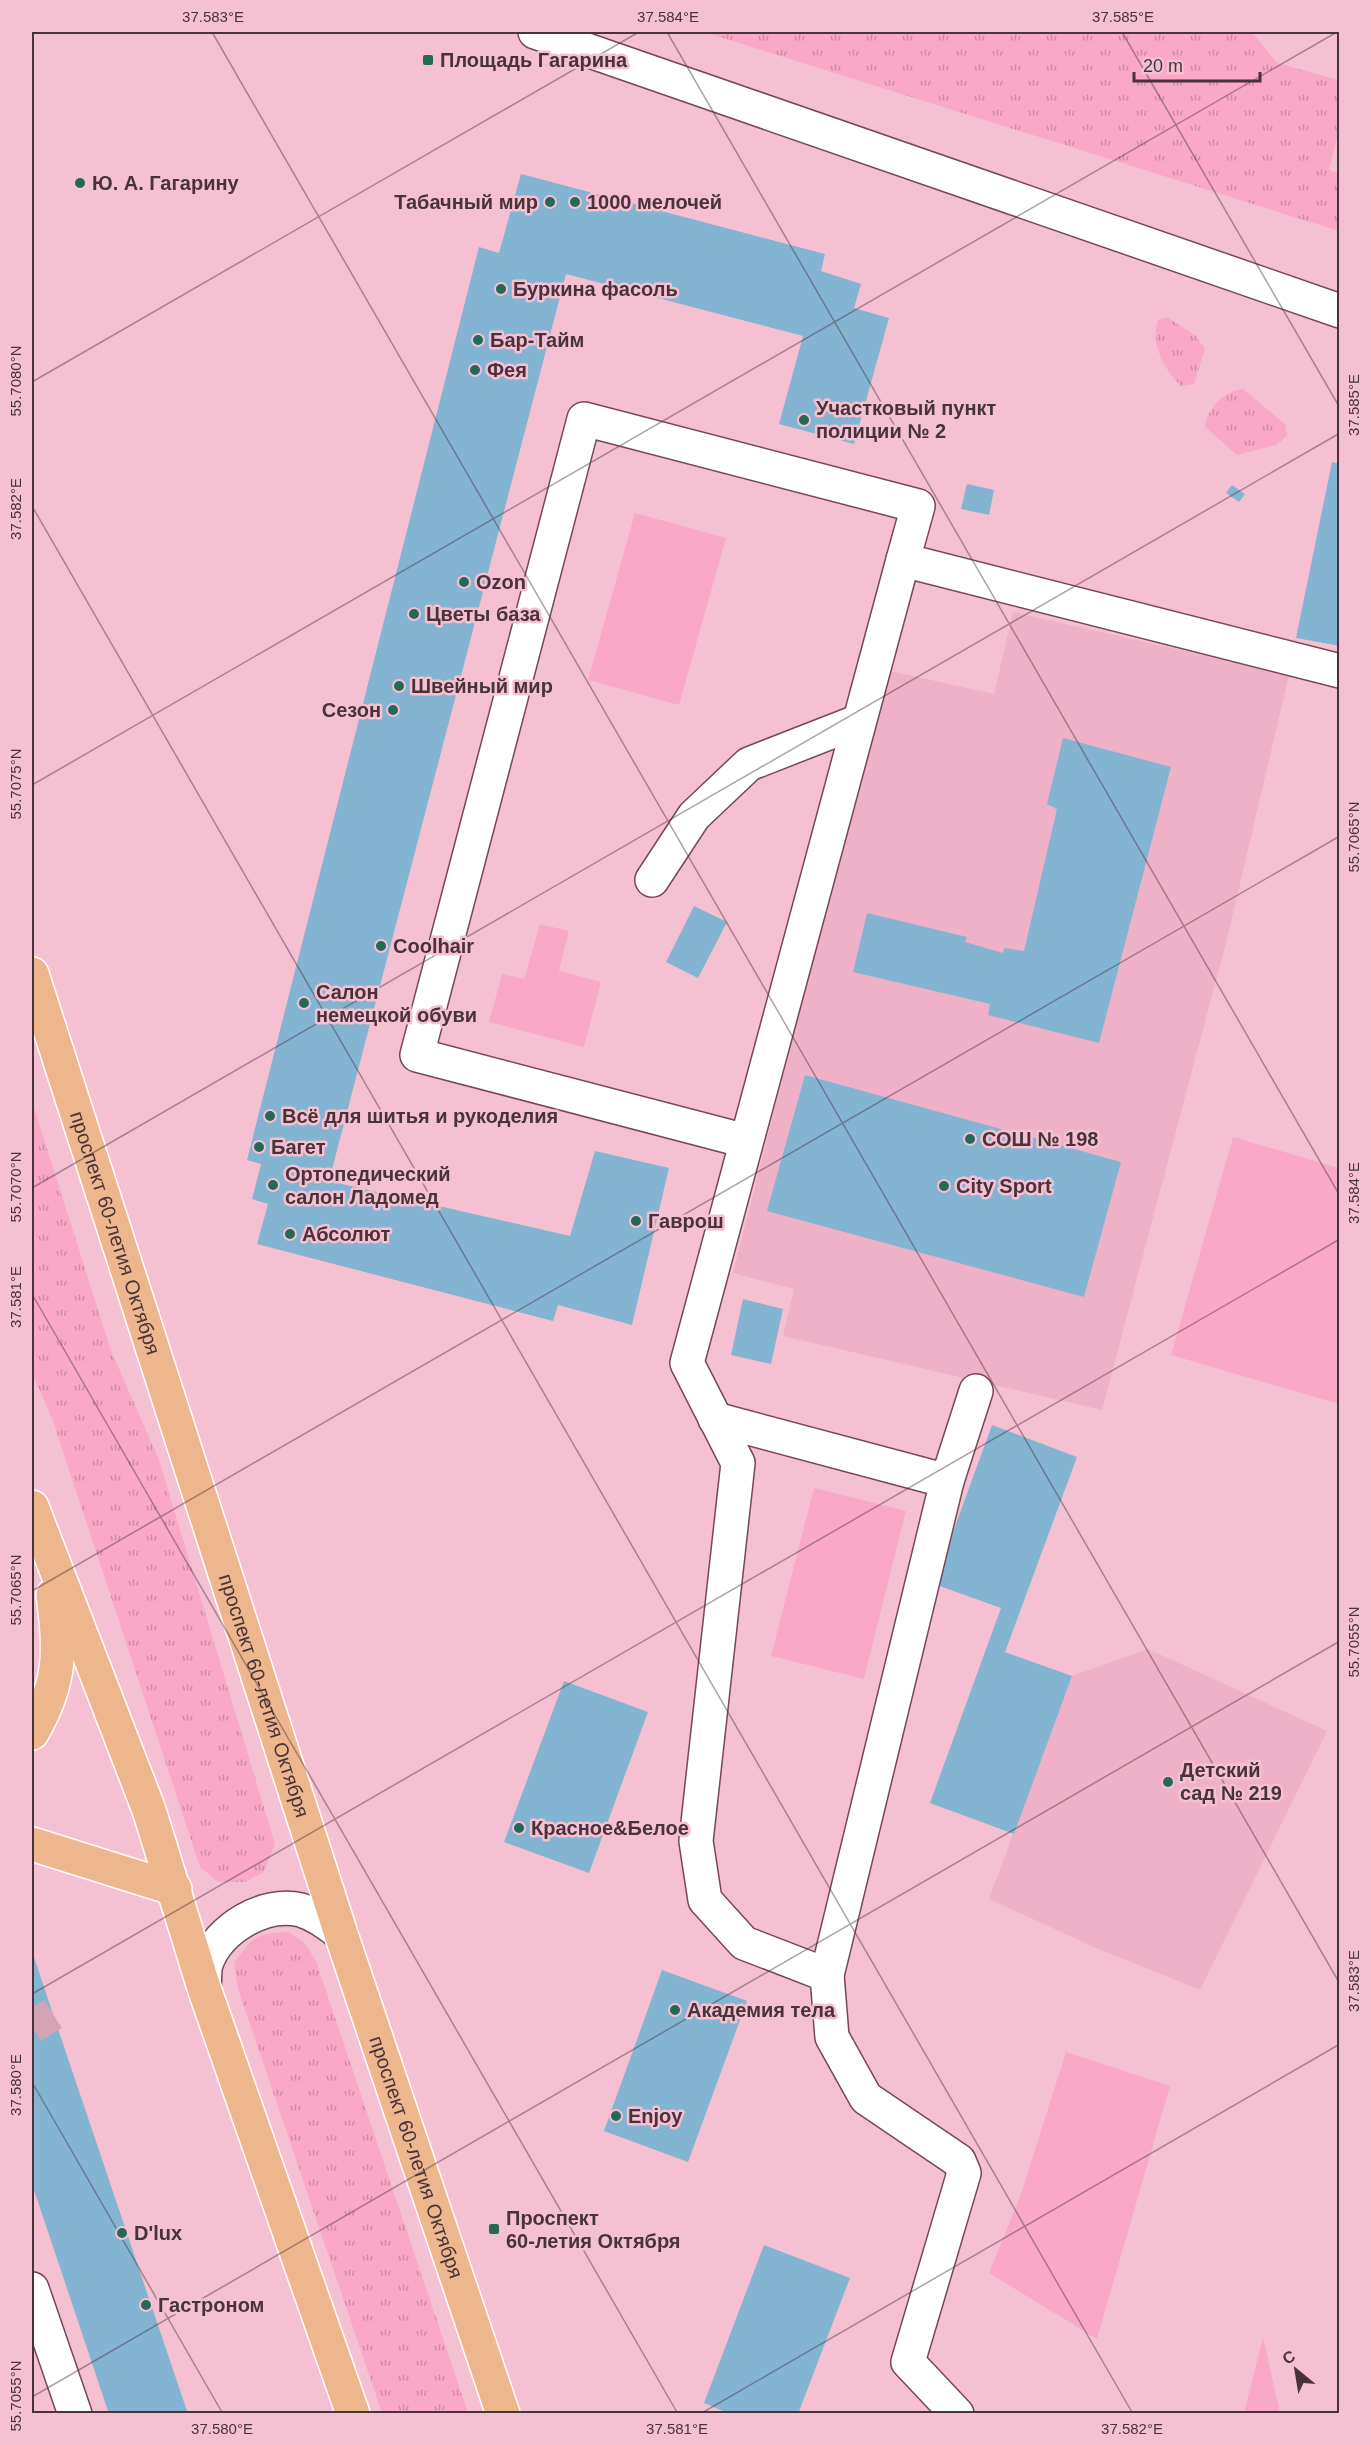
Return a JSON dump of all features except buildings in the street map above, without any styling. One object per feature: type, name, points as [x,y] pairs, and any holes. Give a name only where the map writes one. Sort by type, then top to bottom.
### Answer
[{"type":"main road","name":"проспект 60-летия Октября","points":[[32,974],[341,1934],[503,2414]]},
{"type":"main road","points":[[32,1733],[46,1708],[58,1668],[58,1628],[51,1581],[34,1515]]},
{"type":"main road","points":[[34,1515],[149,1810],[204,1988],[353,2414]]},
{"type":"main road","points":[[32,1844],[174,1889]]},
{"type":"street","points":[[552,35],[1340,311]]},
{"type":"street","points":[[746,1141],[417,1055],[584,419],[918,506],[687,1363],[738,1463],[696,1841],[705,1900],[744,1943],[826,1975]]},
{"type":"street","points":[[903,560],[1340,671]]},
{"type":"street","points":[[652,880],[694,816],[749,764],[860,720]]},
{"type":"street","points":[[957,2414],[908,2362],[964,2173],[959,2161],[867,2098],[832,2037],[826,1975],[947,1482],[976,1391]]},
{"type":"street","points":[[715,1419],[947,1482]]},
{"type":"street","points":[[204,1988],[206,1965],[220,1940],[243,1921],[272,1911],[300,1910],[323,1920],[341,1934]]},
{"type":"street","points":[[32,2289],[75,2414]]},
{"type":"shaded area","name":"СОШ № 198","points":[[1013,612],[1289,675],[1228,935],[1102,1410],[783,1336],[794,1289],[733,1273],[886,670],[994,694]]},
{"type":"shaded area","name":"Детский сад № 219","points":[[1148,1649],[1327,1731],[1200,1990],[1096,1948],[989,1899],[1072,1676]]},
{"type":"green space","points":[[704,32],[1252,32],[1277,63],[1339,80],[1339,131],[1329,170],[1339,173],[1339,231]]},
{"type":"green space","points":[[1167,317],[1196,336],[1205,349],[1194,384],[1181,386],[1169,372],[1160,356],[1156,329],[1158,320]]},
{"type":"green space","points":[[1243,389],[1285,424],[1287,436],[1276,445],[1237,455],[1205,427],[1209,413],[1223,397]]},
{"type":"green space","points":[[635,513],[726,538],[679,705],[588,680]]},
{"type":"green space","points":[[540,924],[569,931],[559,971],[601,982],[584,1047],[489,1022],[502,974],[524,979]]},
{"type":"green space","points":[[32,1101],[110,1348],[159,1460],[275,1844],[264,1872],[245,1882],[218,1882],[200,1867],[52,1418],[32,1373]]},
{"type":"green space","points":[[1233,1137],[1339,1168],[1339,1404],[1171,1355]]},
{"type":"green space","points":[[814,1488],[906,1511],[864,1679],[771,1656]]},
{"type":"green space","points":[[288,1932],[304,1942],[316,1961],[468,2413],[382,2413],[238,1989],[234,1963],[246,1947],[261,1936]]},
{"type":"green space","points":[[1066,2052],[1170,2086],[1097,2339],[989,2273],[1021,2194]]},
{"type":"green space","points":[[1263,2337],[1280,2413],[1244,2413]]},
{"type":"tunnel","points":[[32,2027],[53,2014]]},
{"type":"place","name":"Площадь Гагарина","points":[[428,60]]},
{"type":"place","name":"Ю. А. Гагарину","points":[[80,183]]},
{"type":"place","name":"Табачный мир","points":[[550,202]]},
{"type":"place","name":"1000 мелочей","points":[[575,202]]},
{"type":"place","name":"Буркина фасоль","points":[[501,289]]},
{"type":"place","name":"Бар-Тайм","points":[[478,340]]},
{"type":"place","name":"Фея","points":[[475,370]]},
{"type":"place","name":"Участковый пункт полиции № 2","points":[[804,420]]},
{"type":"place","name":"Ozon","points":[[464,582]]},
{"type":"place","name":"Цветы база","points":[[414,614]]},
{"type":"place","name":"Швейный мир","points":[[399,686]]},
{"type":"place","name":"Сезон","points":[[393,710]]},
{"type":"place","name":"Coolhair","points":[[381,946]]},
{"type":"place","name":"Салон немецкой обуви","points":[[304,1003]]},
{"type":"place","name":"Всё для шитья и рукоделия","points":[[270,1116]]},
{"type":"place","name":"СОШ № 198","points":[[970,1139]]},
{"type":"place","name":"Багет","points":[[259,1147]]},
{"type":"place","name":"Ортопедический салон Ладомед","points":[[273,1185]]},
{"type":"place","name":"City Sport","points":[[944,1186]]},
{"type":"place","name":"Гаврош","points":[[636,1221]]},
{"type":"place","name":"Абсолют","points":[[290,1234]]},
{"type":"place","name":"Детский сад № 219","points":[[1168,1782]]},
{"type":"place","name":"Красное&Белое","points":[[519,1828]]},
{"type":"place","name":"Академия тела","points":[[675,2010]]},
{"type":"place","name":"Enjoy","points":[[616,2116]]},
{"type":"place","name":"Проспект 60-летия Октября","points":[[494,2229]]},
{"type":"place","name":"D'lux","points":[[122,2233]]},
{"type":"place","name":"Гастроном","points":[[146,2305]]}]
